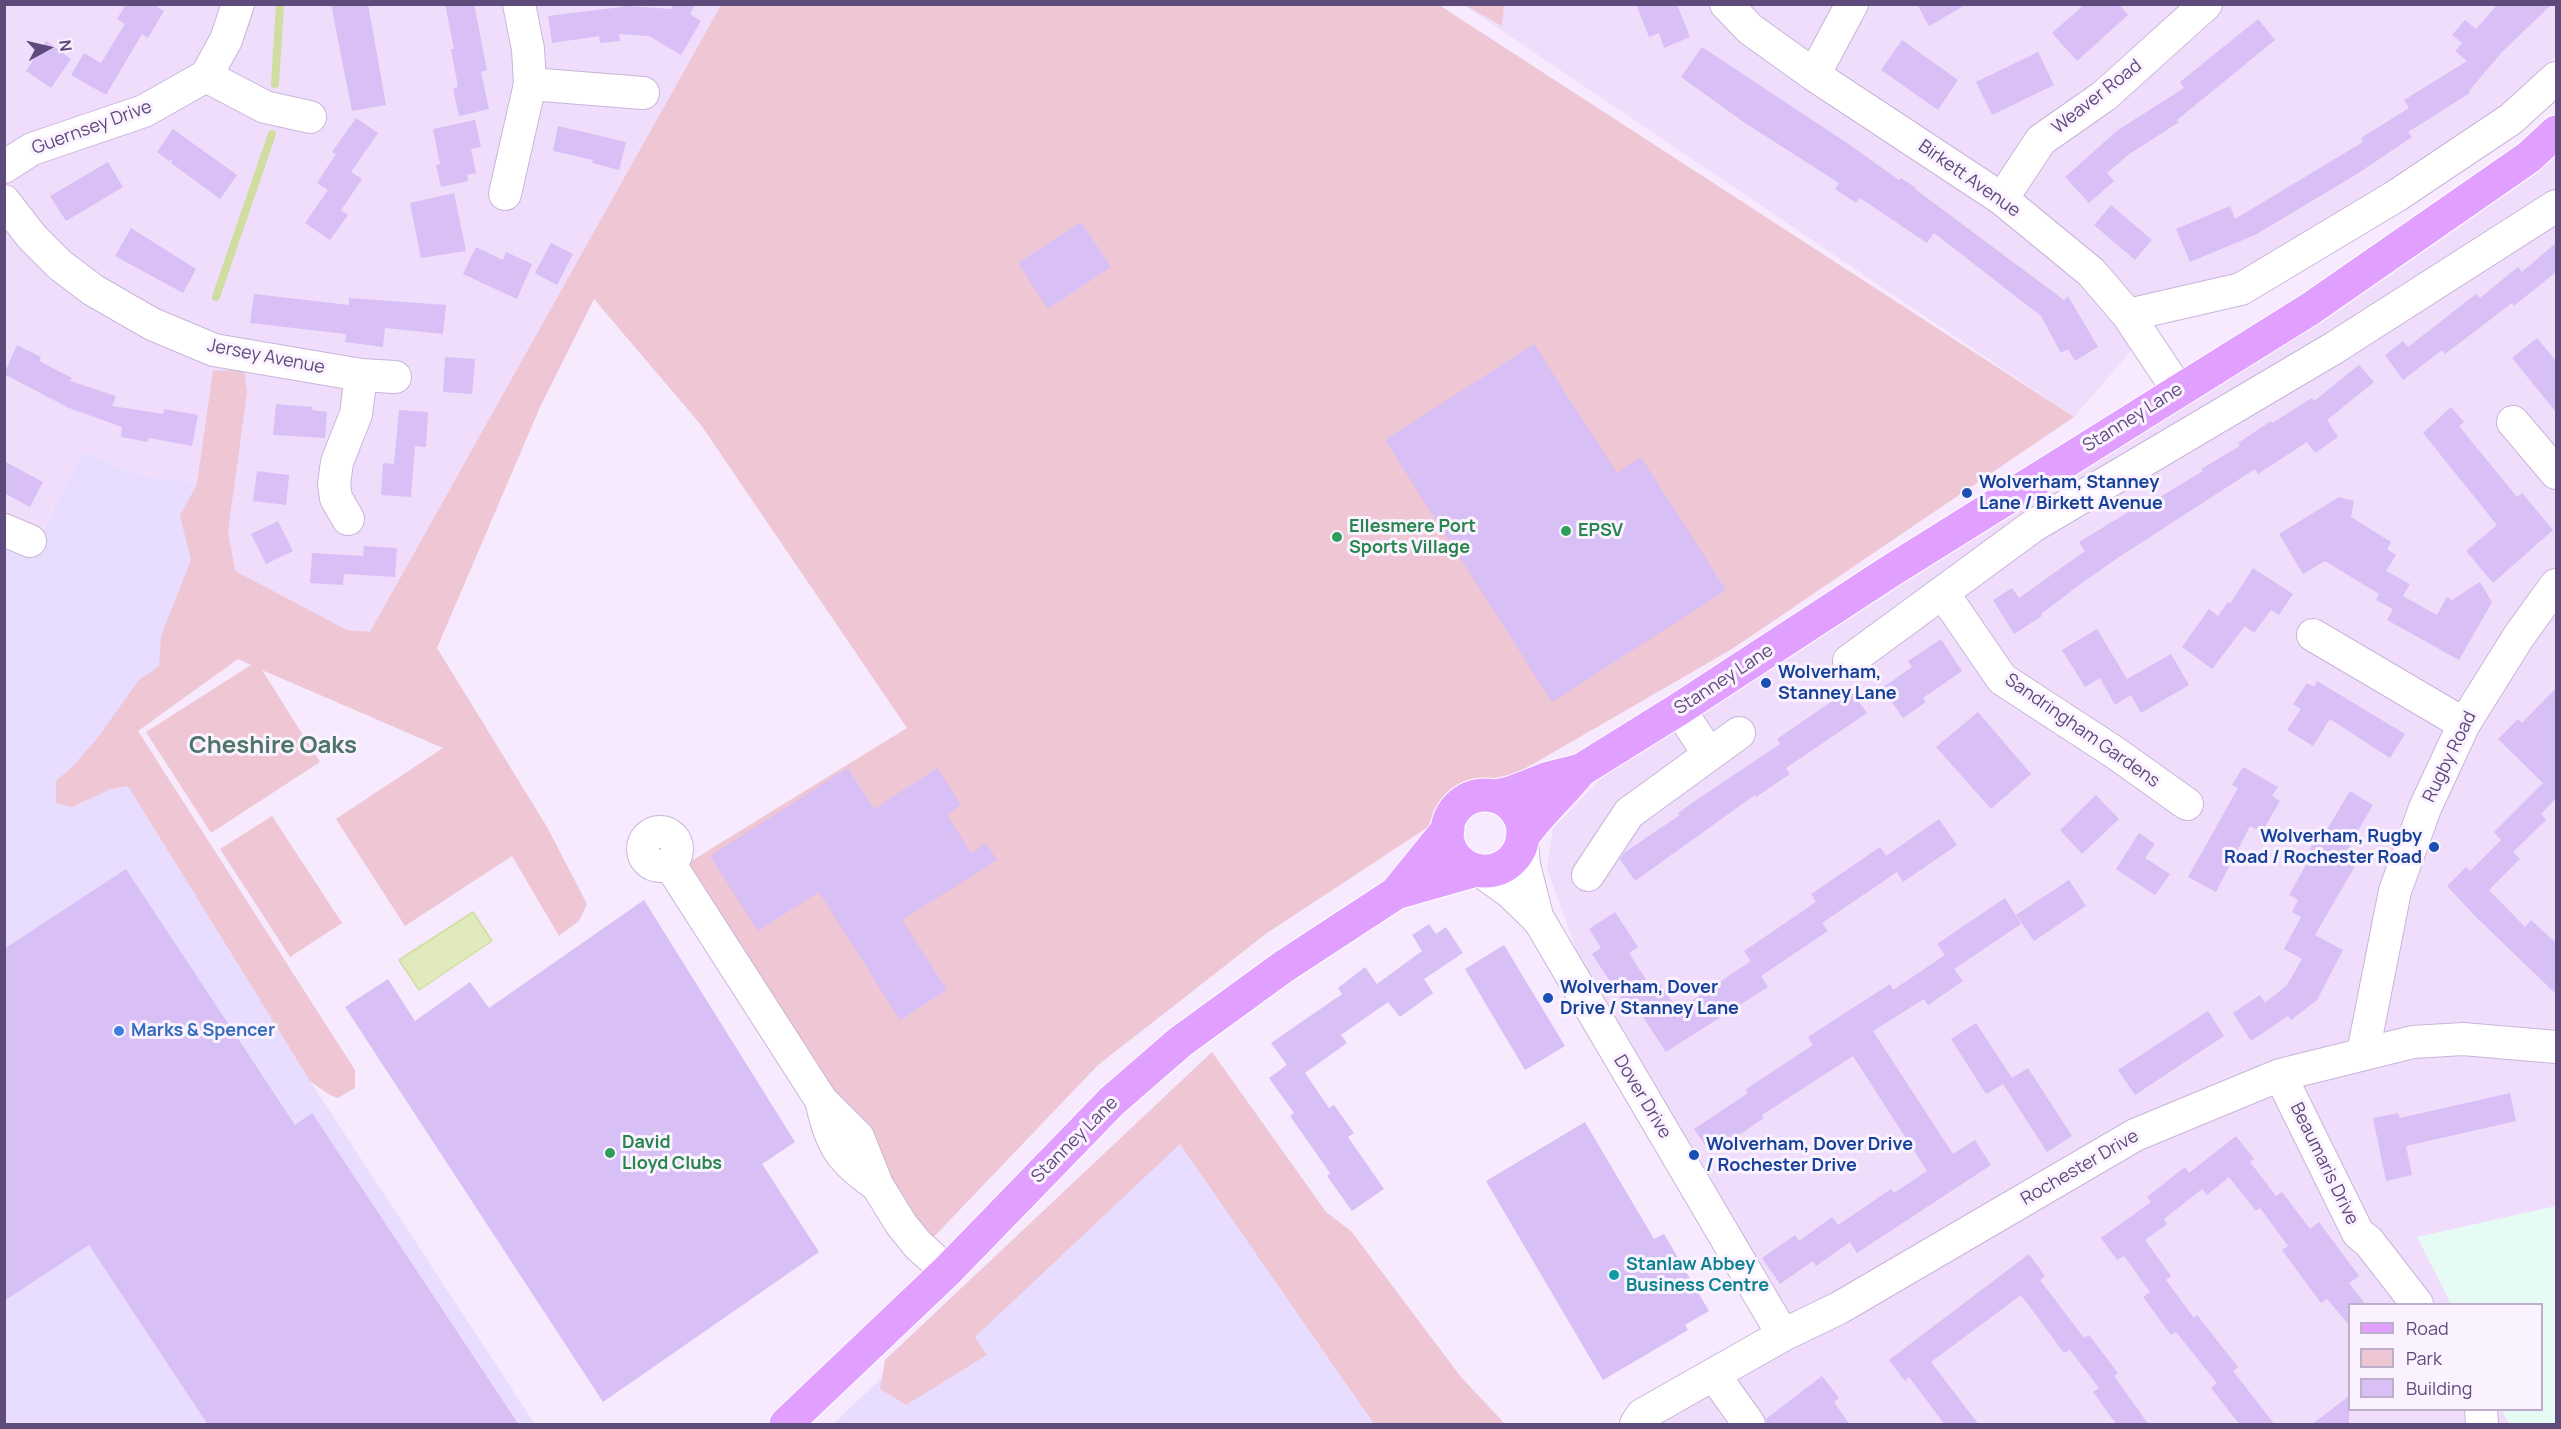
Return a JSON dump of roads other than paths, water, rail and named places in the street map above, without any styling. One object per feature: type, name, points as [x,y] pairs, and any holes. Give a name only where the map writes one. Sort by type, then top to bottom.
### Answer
[{"type":"main road","name":"Stanney Lane","points":[[1495,796],[1581,770],[1679,709],[1892,570],[2310,309],[2529,157],[2556,132]]},
{"type":"main road","name":"Stanney Lane","points":[[1522,840],[1534,821],[1560,796],[1581,770]]},
{"type":"main road","points":[[1480,795],[1495,796],[1513,808],[1522,827],[1522,840],[1510,861],[1501,867],[1478,870],[1467,866],[1452,850],[1448,840],[1448,829],[1452,814],[1460,805],[1480,795]]},
{"type":"main road","name":"Stanney Lane","points":[[786,1425],[947,1271],[1144,1072],[1180,1042],[1283,968],[1396,893],[1448,829]]},
{"type":"main road","name":"Stanney Lane","points":[[1396,893],[1478,870]]},
{"type":"street","points":[[238,4],[226,40],[206,76],[265,107],[310,117]]},
{"type":"street","points":[[505,194],[530,84],[528,49],[519,4]]},
{"type":"street","name":"Birkett Avenue","points":[[1726,4],[1750,29],[1814,75],[2002,199],[2091,272],[2128,315],[2178,390]]},
{"type":"street","points":[[1814,75],[1852,4]]},
{"type":"street","name":"Weaver Road","points":[[2002,199],[2041,140],[2104,96],[2206,4]]},
{"type":"street","name":"Guernsey Drive","points":[[4,167],[33,149],[144,111],[206,76]]},
{"type":"street","points":[[2128,315],[2241,290],[2434,170],[2511,119],[2556,78]]},
{"type":"street","points":[[530,84],[643,93]]},
{"type":"street","name":"Jersey Avenue","points":[[4,201],[32,237],[60,265],[93,290],[152,324],[214,350],[361,375],[395,377]]},
{"type":"street","points":[[1849,661],[2033,526],[2334,348],[2556,206]]},
{"type":"street","points":[[2310,309],[2334,348]]},
{"type":"street","points":[[333,509],[337,462],[356,414],[361,375]]},
{"type":"street","points":[[2513,422],[2556,473]]},
{"type":"street","name":"Rugby Road","points":[[2363,1053],[2395,891],[2424,808],[2463,724],[2519,636],[2556,585]]},
{"type":"street","name":"Sandringham Gardens","points":[[1943,593],[2002,679],[2187,804]]},
{"type":"street","points":[[2313,636],[2463,724]]},
{"type":"street","points":[[1679,709],[1709,754]]},
{"type":"street","points":[[1591,856],[1629,813],[1739,733]]},
{"type":"street","name":"Dover Drive","points":[[1522,840],[1524,865],[1539,921]]},
{"type":"street","points":[[669,863],[821,1100],[827,1126],[839,1152],[857,1171],[877,1185],[910,1236],[947,1271]]},
{"type":"street","name":"Dover Drive","points":[[1478,870],[1510,892],[1539,921],[1783,1335]]},
{"type":"street","name":"Rochester Drive","points":[[1639,1420],[1783,1335],[1839,1308],[2135,1135],[2280,1075],[2413,1042],[2463,1039],[2556,1047]]},
{"type":"street","name":"Beaumaris Drive","points":[[2280,1075],[2358,1233],[2369,1242],[2415,1303]]},
{"type":"street","points":[[1714,1375],[1749,1425]]},
{"type":"waterway","points":[[275,84],[280,4]]},
{"type":"waterway","points":[[216,297],[272,134]]},
{"type":"place","name":"Wolverham, Stanney Lane / Birkett Avenue","points":[[1967,493]]},
{"type":"place","name":"EPSV","points":[[1566,531]]},
{"type":"place","name":"Ellesmere Port Sports Village","points":[[1337,537]]},
{"type":"place","name":"Wolverham, Stanney Lane","points":[[1766,683]]},
{"type":"place","name":"Wolverham, Rugby Road / Rochester Road","points":[[2434,847]]},
{"type":"place","name":"Wolverham, Dover Drive / Stanney Lane","points":[[1548,998]]},
{"type":"place","name":"Marks & Spencer","points":[[119,1031]]},
{"type":"place","name":"David Lloyd Clubs","points":[[610,1153]]},
{"type":"place","name":"Wolverham, Dover Drive / Rochester Drive","points":[[1694,1155]]},
{"type":"place","name":"Stanlaw Abbey Business Centre","points":[[1614,1275]]},
{"type":"district","name":"Cheshire Oaks","points":[[273,746]]}]
